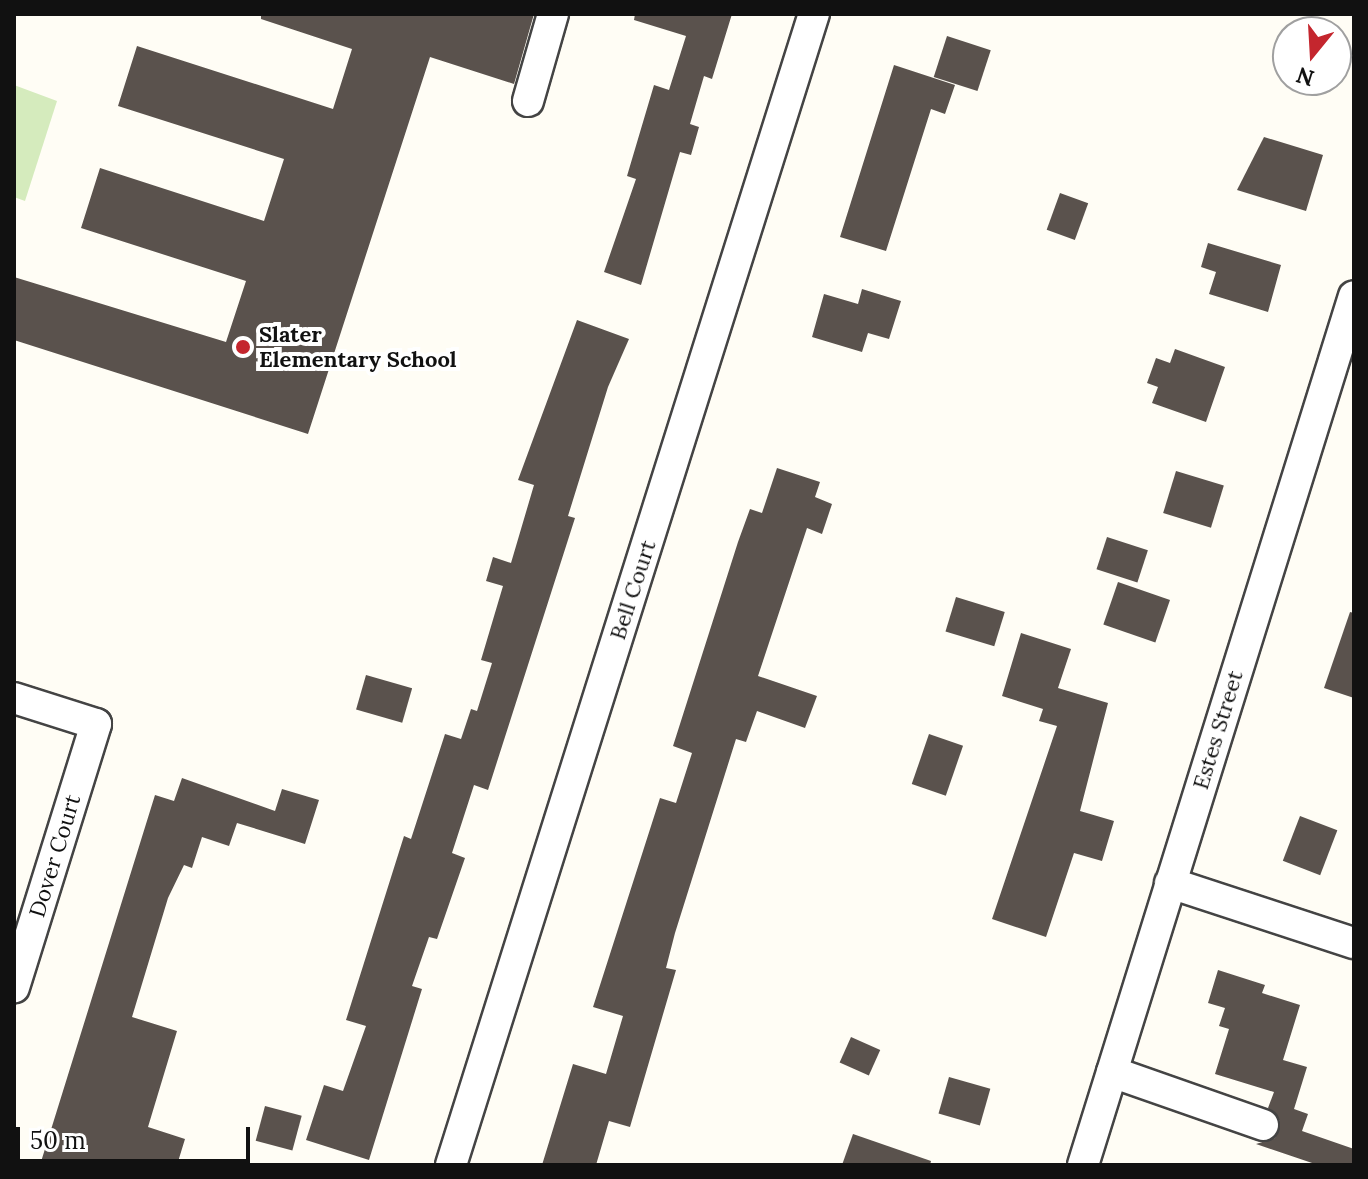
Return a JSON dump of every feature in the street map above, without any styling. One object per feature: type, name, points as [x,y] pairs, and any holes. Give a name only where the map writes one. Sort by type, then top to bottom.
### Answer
[{"type":"street","points":[[528,101],[553,14]]},
{"type":"street","name":"Bell Court","points":[[451,1165],[814,14]]},
{"type":"street","name":"Estes Street","points":[[1083,1165],[1354,296]]},
{"type":"street","name":"Dover Court","points":[[14,698],[96,724],[14,988]]},
{"type":"street","points":[[1170,883],[1354,943]]},
{"type":"street","points":[[1112,1072],[1263,1125]]},
{"type":"green space","points":[[14,85],[57,101],[25,201],[14,197]]},
{"type":"building","points":[[261,14],[534,14],[514,84],[430,57],[308,434],[14,340],[14,277],[226,342],[246,281],[81,228],[100,168],[264,221],[284,159],[118,106],[137,46],[333,109],[352,49],[261,19]]},
{"type":"building","points":[[635,14],[732,14],[712,79],[704,76],[690,124],[699,127],[691,155],[680,152],[641,285],[604,272],[636,179],[627,176],[654,85],[669,90],[686,36],[634,20]]},
{"type":"building","points":[[947,36],[991,50],[977,91],[934,77]]},
{"type":"building","points":[[894,65],[955,85],[945,114],[931,109],[886,251],[840,237]]},
{"type":"building","points":[[1264,137],[1323,155],[1306,211],[1237,190]]},
{"type":"building","points":[[1060,193],[1088,203],[1075,240],[1047,230]]},
{"type":"building","points":[[1208,243],[1281,265],[1268,312],[1209,294],[1216,272],[1201,267]]},
{"type":"building","points":[[862,289],[901,301],[889,339],[868,333],[862,352],[812,337],[824,294],[858,304]]},
{"type":"building","points":[[577,320],[629,339],[608,387],[568,516],[575,518],[488,790],[474,785],[452,853],[465,858],[437,939],[429,937],[412,986],[422,989],[369,1160],[306,1140],[324,1085],[343,1091],[366,1026],[346,1020],[404,836],[411,839],[445,734],[461,739],[471,709],[477,711],[492,663],[481,660],[503,586],[486,581],[493,557],[511,563],[534,485],[518,480]]},
{"type":"building","points":[[1175,349],[1225,367],[1206,422],[1152,403],[1158,387],[1147,383],[1156,358],[1170,363]]},
{"type":"building","points":[[777,468],[820,482],[815,497],[832,504],[822,534],[807,528],[758,676],[817,696],[805,728],[757,711],[746,742],[736,739],[675,933],[666,968],[676,970],[630,1127],[609,1121],[596,1165],[542,1165],[573,1064],[606,1074],[623,1016],[593,1007],[660,798],[676,803],[692,753],[673,746],[738,542],[750,509],[762,513]]},
{"type":"building","points":[[1176,471],[1224,486],[1211,528],[1163,513]]},
{"type":"building","points":[[1107,537],[1148,550],[1137,583],[1096,569]]},
{"type":"building","points":[[1118,582],[1170,600],[1155,642],[1103,625]]},
{"type":"building","points":[[956,597],[1005,612],[994,646],[945,631]]},
{"type":"building","points":[[1350,612],[1354,613],[1354,698],[1324,688]]},
{"type":"building","points":[[1021,633],[1071,649],[1058,688],[1108,703],[1080,811],[1114,821],[1102,861],[1074,853],[1046,937],[992,919],[1057,726],[1039,721],[1043,709],[1002,696]]},
{"type":"building","points":[[366,675],[412,688],[402,723],[356,710]]},
{"type":"building","points":[[929,734],[963,746],[946,796],[912,784]]},
{"type":"building","points":[[182,778],[275,811],[282,789],[319,800],[305,844],[237,823],[229,846],[202,837],[192,868],[184,865],[168,898],[132,1017],[177,1031],[148,1127],[185,1139],[177,1165],[40,1165],[155,795],[174,801]]},
{"type":"building","points":[[1300,816],[1337,830],[1320,875],[1283,861]]},
{"type":"building","points":[[1218,970],[1265,985],[1262,993],[1300,1005],[1283,1060],[1307,1067],[1294,1109],[1308,1114],[1302,1131],[1354,1149],[1354,1165],[1318,1165],[1256,1144],[1275,1138],[1280,1121],[1268,1108],[1274,1092],[1215,1074],[1229,1029],[1219,1026],[1225,1008],[1208,1003]]},
{"type":"building","points":[[851,1037],[880,1050],[869,1076],[840,1063]]},
{"type":"building","points":[[949,1077],[990,1089],[980,1125],[939,1114]]},
{"type":"building","points":[[265,1106],[302,1116],[292,1151],[256,1141]]},
{"type":"building","points":[[853,1134],[931,1161],[930,1165],[842,1165]]},
{"type":"place","name":"Slater Elementary School","points":[[243,347]]}]
